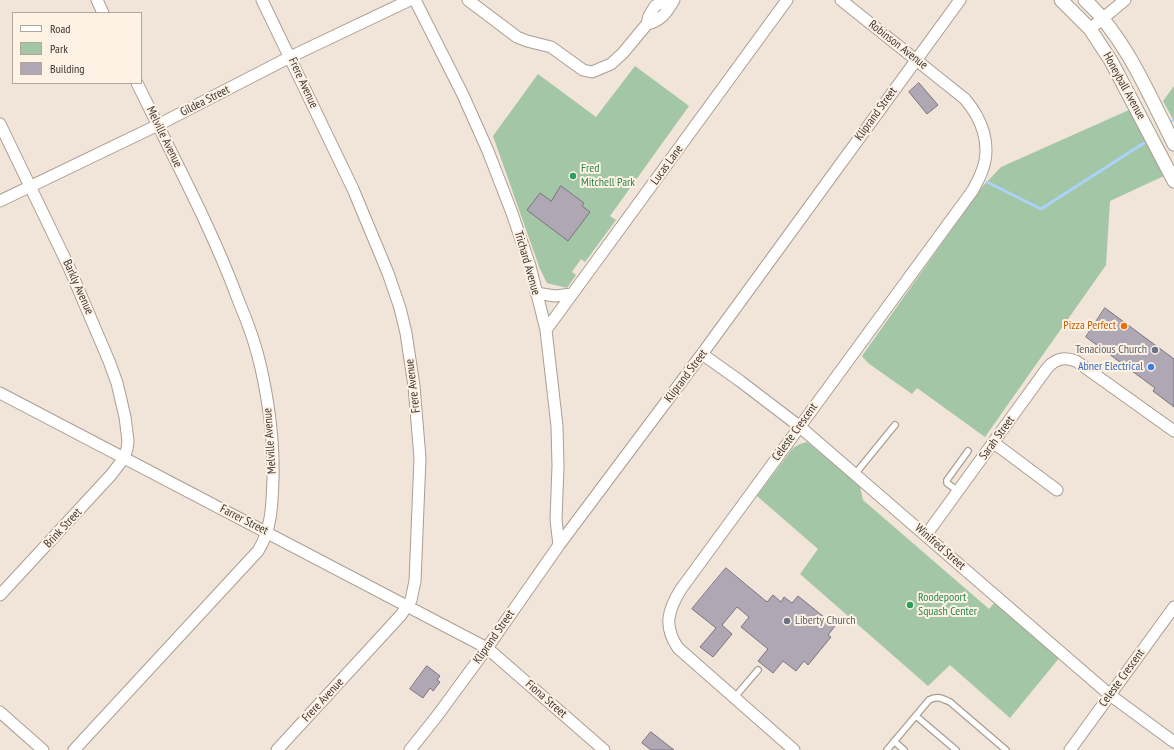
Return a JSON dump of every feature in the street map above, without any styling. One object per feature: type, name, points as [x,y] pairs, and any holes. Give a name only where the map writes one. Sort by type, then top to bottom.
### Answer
[{"type":"street","points":[[97,0],[103,12]]},
{"type":"street","name":"Frere Avenue","points":[[262,0],[364,213],[400,308],[406,333],[414,386],[420,458],[415,581],[408,606],[388,630],[277,750]]},
{"type":"street","name":"Gildea Street","points":[[0,201],[158,125],[290,57],[410,0]]},
{"type":"street","name":"Trichard Avenue","points":[[415,0],[488,151],[521,237],[536,292],[546,330],[557,426],[558,466],[556,520],[559,545]]},
{"type":"street","points":[[468,0],[517,37],[522,40],[551,47],[588,72],[599,70],[617,60],[630,47],[647,24],[649,16],[655,6],[665,0]]},
{"type":"street","points":[[647,24],[653,23],[662,17],[674,0]]},
{"type":"street","name":"Lucas Lane","points":[[546,330],[787,0]]},
{"type":"street","name":"Robinson Avenue","points":[[841,0],[955,91]]},
{"type":"street","name":"Kliprand Street","points":[[410,750],[487,648],[559,545],[702,354],[960,0]]},
{"type":"street","name":"Honeyball Avenue","points":[[1061,0],[1090,29],[1111,61],[1174,181]]},
{"type":"street","name":"Honeyball Avenue","points":[[1085,0],[1103,18],[1124,48],[1174,144]]},
{"type":"street","points":[[1090,29],[1125,0]]},
{"type":"street","name":"Melville Avenue","points":[[74,750],[258,551],[267,533],[271,514],[272,446],[270,423],[261,367],[251,334],[233,285],[212,236],[138,84]]},
{"type":"street","name":"Celeste Crescent","points":[[786,748],[734,698],[678,648],[671,635],[669,627],[669,612],[681,589],[968,196],[983,170],[986,155],[986,140],[980,122],[972,107],[955,91]]},
{"type":"street","name":"Barkly Avenue","points":[[0,124],[68,265],[110,361],[121,399],[127,432],[127,449],[124,458]]},
{"type":"street","points":[[536,292],[555,296],[572,294]]},
{"type":"street","name":"Winifred Street","points":[[702,354],[799,426],[1110,695],[1174,742]]},
{"type":"street","name":"Sarah Street","points":[[926,535],[1048,367],[1059,359],[1067,358],[1076,361],[1174,431]]},
{"type":"street","name":"Farrer Street","points":[[0,393],[487,648]]},
{"type":"street","points":[[994,443],[1057,490]]},
{"type":"street","name":"Brink Street","points":[[0,595],[101,486],[124,458]]},
{"type":"street","name":"Celeste Crescent","points":[[1070,750],[1174,606]]},
{"type":"street","name":"Fiona Street","points":[[487,648],[604,750]]},
{"type":"street","points":[[0,712],[43,750]]},
{"type":"lane","points":[[855,474],[895,425]]},
{"type":"lane","points":[[958,491],[947,483],[947,480],[968,451]]},
{"type":"lane","points":[[734,698],[758,670]]},
{"type":"lane","points":[[887,750],[933,697],[941,698],[950,702],[1006,750]]},
{"type":"lane","points":[[916,716],[956,750]]},
{"type":"lane","points":[[894,741],[904,750]]},
{"type":"green space","name":"Fred Mitchell Park","points":[[635,66],[689,106],[610,216],[616,220],[585,262],[581,259],[572,272],[576,275],[567,288],[547,283],[540,269],[493,136],[538,74],[596,117]]},
{"type":"green space","points":[[1174,86],[1174,121],[1163,101]]},
{"type":"green space","points":[[1129,110],[1166,175],[1110,201],[1106,265],[985,437],[917,388],[912,394],[868,363],[862,356],[982,187],[1001,167]]},
{"type":"green space","name":"Roodepoort Squash Center","points":[[807,442],[856,482],[860,487],[863,500],[989,609],[996,601],[1060,657],[1010,718],[950,665],[928,686],[800,574],[818,549],[757,496],[793,448]]},
{"type":"building","points":[[919,83],[938,105],[927,114],[909,92]]},
{"type":"building","points":[[561,186],[584,203],[582,206],[590,212],[568,241],[527,210],[540,193],[551,201]]},
{"type":"building","points":[[1105,308],[1174,359],[1174,407],[1153,391],[1155,388],[1086,337]]},
{"type":"building","name":"Liberty Church","points":[[726,568],[767,602],[773,595],[781,602],[784,597],[792,603],[798,596],[835,626],[828,635],[831,637],[808,665],[804,661],[796,671],[783,661],[773,673],[758,661],[768,649],[741,627],[749,617],[737,607],[722,625],[732,634],[713,657],[700,647],[716,628],[692,609]]},
{"type":"building","points":[[427,666],[440,676],[437,680],[440,682],[433,691],[430,688],[423,698],[410,689]]},
{"type":"building","points":[[651,732],[674,750],[651,750],[642,743]]},
{"type":"waterway","points":[[987,182],[1041,209],[1144,143]]},
{"type":"place","name":"Fred Mitchell Park","points":[[573,176]]},
{"type":"place","name":"Pizza Perfect","points":[[1124,326]]},
{"type":"place","name":"Tenacious Church","points":[[1155,350]]},
{"type":"place","name":"Abner Electrical","points":[[1151,367]]},
{"type":"place","name":"Roodepoort Squash Center","points":[[910,605]]},
{"type":"place","name":"Liberty Church","points":[[787,621]]}]
